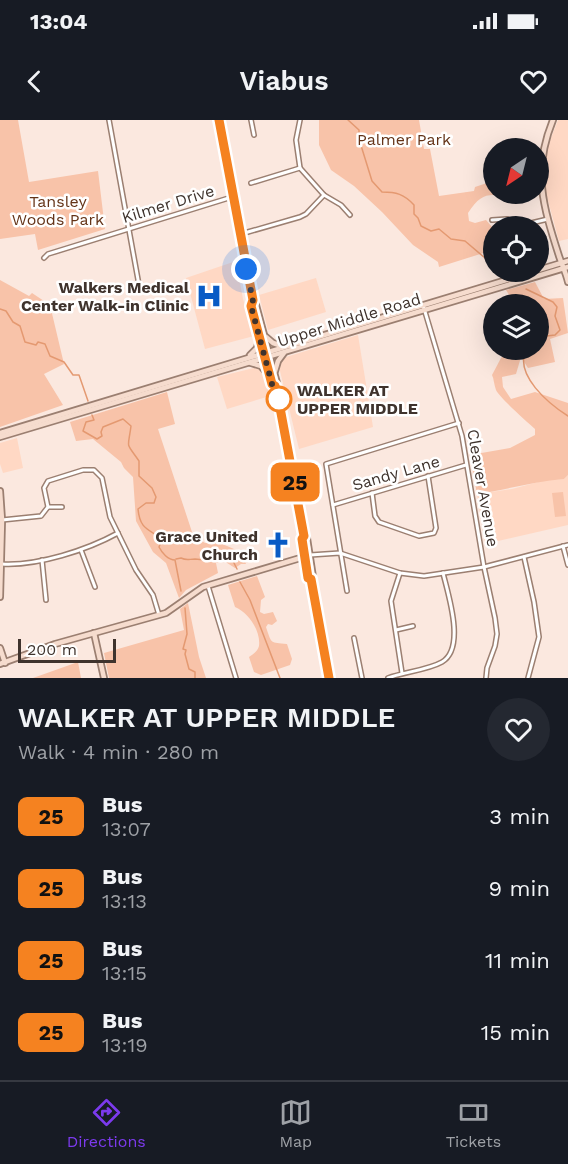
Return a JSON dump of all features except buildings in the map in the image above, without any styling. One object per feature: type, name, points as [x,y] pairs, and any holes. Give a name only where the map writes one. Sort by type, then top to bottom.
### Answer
[{"type":"main road","points":[[219,120],[253,300],[251,306],[260,331],[272,384],[275,386],[295,479],[304,536],[302,539],[313,577],[311,579],[329,678]]},
{"type":"main road","points":[[547,216],[542,192],[541,165],[553,120]]},
{"type":"main road","points":[[549,222],[565,266],[568,282]]},
{"type":"main road","name":"Upper Middle Road","points":[[285,349],[337,330],[565,266],[568,261]]},
{"type":"main road","name":"Upper Middle Road","points":[[549,268],[565,266]]},
{"type":"main road","name":"Upper Middle Road","points":[[97,406],[163,390],[266,354],[359,330],[502,282]]},
{"type":"main road","points":[[336,337],[348,331],[351,326],[359,330]]},
{"type":"main road","points":[[325,340],[337,330]]},
{"type":"main road","points":[[260,331],[272,342],[285,349],[272,376]]},
{"type":"main road","points":[[260,331],[258,346],[248,360],[261,366],[272,376]]},
{"type":"main road","name":"Upper Middle Road","points":[[0,437],[161,384],[248,360]]},
{"type":"main road","points":[[161,384],[163,390]]},
{"type":"main road","name":"Upper Middle Road","points":[[0,433],[84,410]]},
{"type":"main road","points":[[0,491],[2,564],[0,597]]},
{"type":"main road","points":[[0,648],[2,663],[159,615],[172,609],[196,591],[208,586],[307,556]]},
{"type":"main road","points":[[94,633],[104,678]]},
{"type":"street","points":[[109,120],[139,285],[134,291]]},
{"type":"street","points":[[251,120],[254,135]]},
{"type":"street","points":[[300,120],[296,140],[300,168],[324,195],[341,205],[350,215]]},
{"type":"street","points":[[251,183],[300,168]]},
{"type":"street","points":[[239,235],[300,217],[306,214],[324,195]]},
{"type":"street","name":"Kilmer Drive","points":[[44,258],[48,254],[232,197]]},
{"type":"street","name":"Cleaver Avenue","points":[[423,307],[459,423],[484,567],[492,600],[497,634],[486,678]]},
{"type":"street","points":[[347,591],[325,467],[328,463],[459,423]]},
{"type":"street","name":"Sandy Lane","points":[[333,505],[466,465]]},
{"type":"street","points":[[1,524],[44,514],[48,507],[44,488],[48,481],[83,470],[94,470],[102,478],[107,508],[136,570],[153,595],[159,615]]},
{"type":"street","points":[[372,493],[375,516],[379,522],[418,536],[434,533],[436,528],[428,476]]},
{"type":"street","points":[[48,507],[63,507]]},
{"type":"street","points":[[2,564],[42,560],[81,550],[118,533]]},
{"type":"street","points":[[307,556],[340,553],[400,573],[424,576],[484,567],[568,545]]},
{"type":"street","points":[[563,546],[568,565]]},
{"type":"street","points":[[81,550],[95,587]]},
{"type":"street","points":[[524,557],[539,637],[528,678]]},
{"type":"street","points":[[42,560],[46,600]]},
{"type":"street","points":[[400,573],[391,601],[402,673]]},
{"type":"street","points":[[388,678],[440,663],[448,656],[455,626],[443,573]]},
{"type":"street","points":[[208,586],[236,678]]},
{"type":"street","points":[[396,630],[413,626]]},
{"type":"street","points":[[354,638],[362,678]]},
{"type":"shaded area","points":[[558,120],[568,120],[568,239],[559,241],[549,204],[549,143]]},
{"type":"shaded area","points":[[236,261],[243,299],[254,336],[205,349],[186,278]]},
{"type":"shaded area","points":[[316,278],[326,312],[268,330],[259,295]]},
{"type":"shaded area","points":[[358,335],[373,427],[299,449],[279,367],[280,362],[286,357]]},
{"type":"shaded area","points":[[258,367],[263,371],[270,396],[227,409],[217,377]]},
{"type":"shaded area","points":[[17,438],[23,468],[3,473],[0,464],[0,443]]},
{"type":"shaded area","points":[[568,475],[568,525],[485,544],[477,494],[512,489],[546,480],[564,479]]},
{"type":"green space","name":"Tansley Woods Park","points":[[0,120],[18,120],[29,182],[98,171],[105,229],[38,250],[35,234],[0,239]]},
{"type":"green space","name":"Palmer Park","points":[[319,120],[419,120],[424,149],[430,149],[439,196],[474,191],[475,187],[483,184],[483,198],[468,213],[469,221],[475,223],[483,221],[483,253],[439,267],[438,262],[413,245],[354,186],[331,170],[319,145]]},
{"type":"green space","points":[[0,280],[29,296],[32,293],[50,305],[64,364],[44,374],[63,405],[0,427]]},
{"type":"green space","points":[[535,282],[541,294],[509,294],[506,290]]},
{"type":"green space","points":[[563,298],[568,333],[550,339],[555,362],[528,368],[523,360],[549,360],[549,299]]},
{"type":"green space","points":[[500,360],[520,360],[516,374],[502,377],[503,387],[511,399],[535,392],[568,403],[568,475],[564,479],[477,494],[470,455],[510,448],[535,435],[535,429],[498,394],[492,375]]},
{"type":"green space","points":[[167,392],[175,424],[158,429],[193,535],[205,543],[220,543],[241,552],[246,564],[235,568],[224,561],[216,563],[218,573],[186,590],[179,598],[166,563],[153,552],[136,521],[133,477],[121,462],[93,439],[76,441],[70,422]]},
{"type":"green space","points":[[563,492],[566,516],[555,517],[552,493]]},
{"type":"green space","points":[[257,576],[265,597],[261,600],[260,612],[264,614],[273,612],[277,621],[266,627],[269,637],[272,642],[287,644],[292,659],[290,665],[261,675],[254,672],[249,657],[258,648],[256,628],[240,609],[235,607],[228,585]]},
{"type":"green space","points":[[188,603],[199,657],[206,678],[109,678],[104,653],[184,630],[180,609]]},
{"type":"green space","points":[[78,662],[81,678],[33,678]]},
{"type":"waterway","points":[[348,120],[359,130],[359,139],[372,181],[382,192],[396,193],[407,198],[414,205],[414,214],[421,226],[431,231],[439,229],[451,239],[465,241],[483,256]]},
{"type":"waterway","points":[[526,289],[536,294]]},
{"type":"waterway","points":[[549,300],[557,307],[555,316],[560,330],[555,335],[549,336]]},
{"type":"waterway","points":[[0,309],[6,311],[13,322],[20,326],[25,342],[36,345],[38,342],[45,344],[50,356],[64,362],[73,375],[79,375],[88,401]]},
{"type":"waterway","points":[[524,360],[525,369],[535,388],[568,416]]},
{"type":"waterway","points":[[92,415],[94,420],[86,422],[83,431],[97,439],[102,436],[103,427],[123,419],[131,426],[129,445],[139,461],[139,476],[152,488],[156,497],[154,503],[146,503],[138,509],[139,516],[143,525],[162,539],[159,547],[164,554],[175,560],[181,591]]},
{"type":"waterway","points":[[176,559],[209,560],[229,553],[237,569]]},
{"type":"waterway","points":[[240,582],[250,600],[280,678]]},
{"type":"waterway","points":[[185,608],[187,634],[183,649],[186,650],[189,669],[195,672],[195,678]]},
{"type":"bus line","name":"25","points":[[219,120],[253,300],[251,306],[272,384],[275,386],[278,397],[295,479],[308,578],[311,579],[329,678]]},
{"type":"place","name":"Walkers Medical Center Walk-in Clinic","points":[[209,296]]},
{"type":"place","name":"WALKER AT UPPER MIDDLE","points":[[279,399]]},
{"type":"place","name":"Grace United Church","points":[[278,545]]},
{"type":"route","points":[[246,269],[253,300],[251,306],[254,319],[272,384],[275,386],[279,399]]}]
